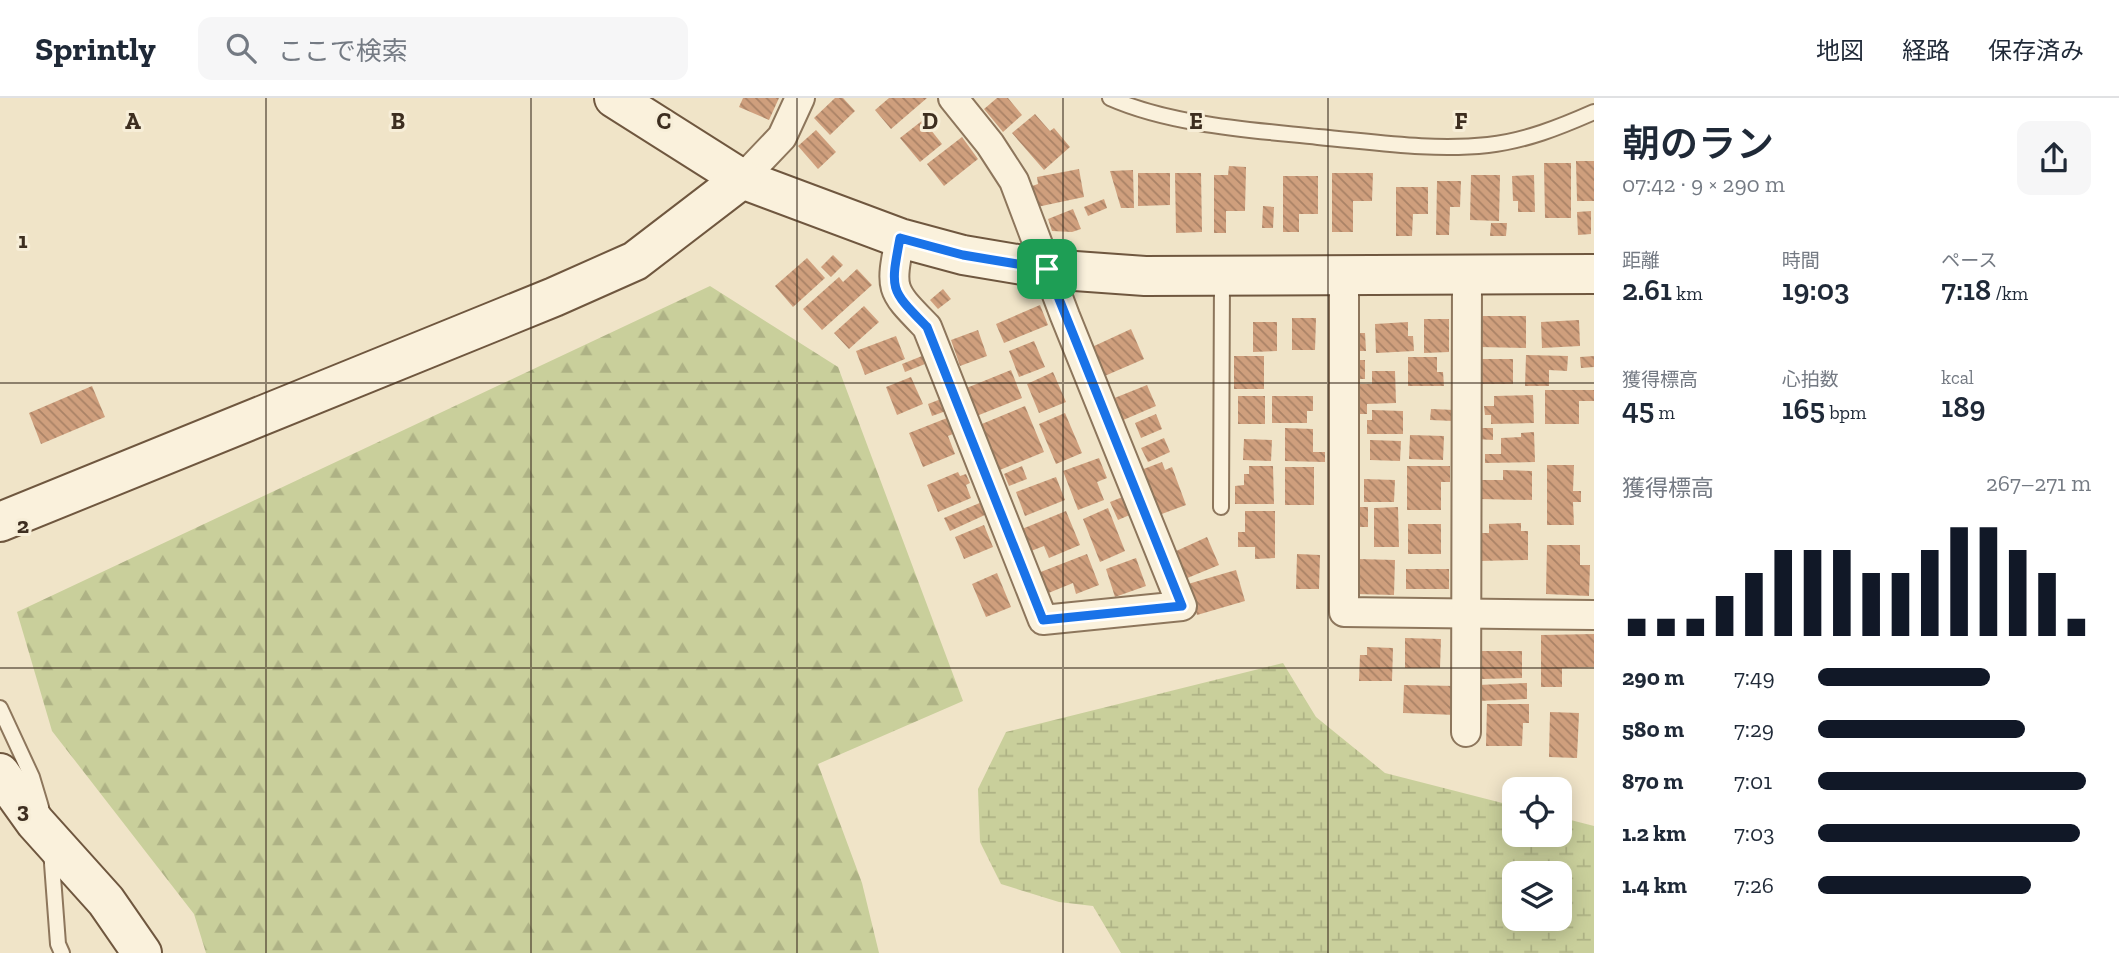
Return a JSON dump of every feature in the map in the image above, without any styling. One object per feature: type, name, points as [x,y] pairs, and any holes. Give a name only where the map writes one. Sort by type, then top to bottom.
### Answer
[{"type":"street","points":[[614,98],[742,179],[900,238],[963,255],[1047,269],[1144,275],[1594,274]]},
{"type":"street","points":[[0,522],[516,313],[635,261],[742,179],[782,137],[800,98]]},
{"type":"street","points":[[900,238],[893,286],[901,300],[927,327],[1043,620],[1182,606],[1014,181],[990,144],[953,98]]},
{"type":"street","points":[[1344,274],[1344,612],[1594,615]]},
{"type":"street","points":[[1466,732],[1468,274]]},
{"type":"street","points":[[0,773],[35,822],[106,901],[142,953]]},
{"type":"lane","points":[[1110,98],[1154,113],[1229,128],[1428,148],[1490,145],[1551,131],[1594,113]]},
{"type":"lane","points":[[1221,507],[1222,275]]},
{"type":"lane","points":[[0,708],[32,777],[50,839],[59,950]]},
{"type":"green space","points":[[710,286],[838,367],[963,701],[818,764],[862,883],[879,953],[206,953],[194,914],[52,731],[17,612]]},
{"type":"green space","points":[[1283,663],[1316,717],[1385,773],[1502,803],[1502,847],[1572,847],[1572,820],[1594,826],[1594,953],[1121,953],[1093,906],[1059,902],[1001,884],[980,842],[978,789],[1006,732]]},
{"type":"building","points":[[743,98],[779,98],[769,120],[739,107]]},
{"type":"building","points":[[835,98],[843,98],[855,111],[830,135],[814,118]]},
{"type":"building","points":[[889,98],[927,98],[891,129],[875,110]]},
{"type":"building","points":[[997,98],[1008,98],[1022,115],[1003,132],[984,109]]},
{"type":"building","points":[[1035,114],[1050,131],[1054,128],[1070,147],[1044,170],[1012,133]]},
{"type":"building","points":[[923,120],[942,144],[920,162],[900,138]]},
{"type":"building","points":[[816,130],[836,152],[818,169],[798,146]]},
{"type":"building","points":[[962,137],[978,159],[944,186],[927,164]]},
{"type":"building","points":[[1576,161],[1594,161],[1594,201],[1577,201]]},
{"type":"building","points":[[1544,163],[1571,163],[1571,218],[1545,218]]},
{"type":"building","points":[[1229,166],[1246,167],[1245,211],[1226,211],[1226,233],[1214,233],[1214,175],[1228,175]]},
{"type":"building","points":[[1079,169],[1084,197],[1037,207],[1032,186],[1038,184],[1037,177]]},
{"type":"building","points":[[1133,170],[1134,208],[1121,208],[1110,171]]},
{"type":"building","points":[[1138,173],[1170,173],[1170,205],[1138,206]]},
{"type":"building","points":[[1175,173],[1201,173],[1202,232],[1176,233]]},
{"type":"building","points":[[1332,173],[1373,173],[1372,201],[1353,201],[1353,232],[1332,232]]},
{"type":"building","points":[[1471,175],[1500,175],[1499,221],[1470,220]]},
{"type":"building","points":[[1534,175],[1535,212],[1518,212],[1518,201],[1513,201],[1512,176]]},
{"type":"building","points":[[1283,176],[1318,176],[1318,214],[1299,214],[1299,232],[1283,232]]},
{"type":"building","points":[[1437,181],[1461,181],[1460,207],[1450,207],[1449,235],[1436,235]]},
{"type":"building","points":[[1396,187],[1428,187],[1428,214],[1413,214],[1412,236],[1396,236]]},
{"type":"building","points":[[1104,199],[1107,208],[1088,216],[1084,207]]},
{"type":"building","points":[[1263,206],[1274,207],[1273,228],[1262,228]]},
{"type":"building","points":[[1073,209],[1081,229],[1072,232],[1052,231],[1048,219]]},
{"type":"building","points":[[1591,211],[1591,234],[1578,235],[1577,212]]},
{"type":"building","points":[[1491,223],[1507,223],[1506,236],[1490,236]]},
{"type":"building","points":[[833,255],[843,265],[831,277],[821,267]]},
{"type":"building","points":[[807,258],[825,278],[793,307],[775,286]]},
{"type":"building","points":[[857,269],[872,285],[822,330],[803,309],[839,277],[843,282]]},
{"type":"building","points":[[943,289],[951,299],[938,309],[930,300]]},
{"type":"building","points":[[1040,305],[1048,325],[1004,343],[996,324]]},
{"type":"building","points":[[864,306],[879,322],[849,349],[834,333]]},
{"type":"building","points":[[1481,316],[1526,316],[1526,348],[1480,347]]},
{"type":"building","points":[[1292,318],[1316,318],[1315,350],[1292,350]]},
{"type":"building","points":[[1424,319],[1449,319],[1449,352],[1424,353]]},
{"type":"building","points":[[1579,320],[1580,346],[1542,348],[1541,322]]},
{"type":"building","points":[[1253,322],[1277,322],[1277,351],[1253,352]]},
{"type":"building","points":[[1408,322],[1408,336],[1413,336],[1414,351],[1376,353],[1375,324]]},
{"type":"building","points":[[1131,329],[1144,359],[1100,378],[1092,347]]},
{"type":"building","points":[[978,330],[987,356],[960,366],[951,340]]},
{"type":"building","points":[[1356,333],[1365,333],[1366,351],[1357,351]]},
{"type":"building","points":[[896,336],[905,359],[865,375],[856,351]]},
{"type":"building","points":[[1034,341],[1045,367],[1019,377],[1009,351]]},
{"type":"building","points":[[1526,355],[1568,356],[1567,371],[1549,370],[1549,386],[1525,386]]},
{"type":"building","points":[[922,356],[925,364],[905,372],[902,364]]},
{"type":"building","points":[[1234,356],[1264,356],[1264,389],[1234,389]]},
{"type":"building","points":[[1594,356],[1594,367],[1581,368],[1580,357]]},
{"type":"building","points":[[1408,357],[1437,357],[1437,372],[1443,372],[1444,386],[1408,386]]},
{"type":"building","points":[[1477,359],[1513,359],[1513,384],[1477,384]]},
{"type":"building","points":[[1350,360],[1365,360],[1365,379],[1350,379]]},
{"type":"building","points":[[1011,370],[1022,398],[974,417],[964,389]]},
{"type":"building","points":[[1372,371],[1395,371],[1396,403],[1367,404],[1367,414],[1356,414],[1355,384],[1372,384]]},
{"type":"building","points":[[1053,372],[1066,402],[1039,413],[1027,384]]},
{"type":"building","points":[[911,377],[923,404],[897,415],[886,387]]},
{"type":"building","points":[[1147,385],[1156,406],[1121,421],[1112,399]]},
{"type":"building","points":[[92,386],[105,417],[41,444],[29,413]]},
{"type":"building","points":[[1545,390],[1594,390],[1594,401],[1579,401],[1579,424],[1545,424]]},
{"type":"building","points":[[1533,395],[1534,423],[1491,424],[1491,415],[1485,415],[1484,406],[1494,406],[1494,396]]},
{"type":"building","points":[[1238,396],[1265,396],[1265,424],[1238,424]]},
{"type":"building","points":[[1272,396],[1313,396],[1313,411],[1307,411],[1307,423],[1272,423]]},
{"type":"building","points":[[941,399],[946,411],[932,416],[928,404]]},
{"type":"building","points":[[1025,406],[1044,452],[995,472],[977,426]]},
{"type":"building","points":[[1431,409],[1455,410],[1454,421],[1430,420]]},
{"type":"building","points":[[1372,410],[1403,411],[1403,434],[1367,434],[1367,420],[1372,420]]},
{"type":"building","points":[[1065,413],[1082,453],[1056,464],[1039,424]]},
{"type":"building","points":[[1156,414],[1162,429],[1141,438],[1135,423]]},
{"type":"building","points":[[947,418],[953,434],[948,436],[955,454],[923,467],[909,433]]},
{"type":"building","points":[[1285,428],[1313,429],[1313,452],[1325,452],[1325,462],[1285,461]]},
{"type":"building","points":[[1477,428],[1493,428],[1493,440],[1476,439]]},
{"type":"building","points":[[1534,432],[1535,462],[1485,463],[1485,454],[1501,454],[1501,438],[1521,437],[1521,433]]},
{"type":"building","points":[[1410,435],[1444,436],[1443,460],[1409,459]]},
{"type":"building","points":[[1164,438],[1170,452],[1148,462],[1141,448]]},
{"type":"building","points":[[1244,439],[1272,440],[1271,461],[1243,460]]},
{"type":"building","points":[[1370,440],[1401,441],[1400,461],[1370,460]]},
{"type":"building","points":[[1099,458],[1107,478],[1097,482],[1104,500],[1078,510],[1063,471]]},
{"type":"building","points":[[1162,462],[1165,470],[1172,467],[1186,505],[1159,515],[1141,470]]},
{"type":"building","points":[[1547,465],[1574,465],[1573,491],[1581,491],[1581,502],[1573,502],[1574,525],[1547,525]]},
{"type":"building","points":[[1022,466],[1027,479],[1009,486],[1004,474]]},
{"type":"building","points":[[1249,466],[1273,466],[1274,504],[1235,504],[1235,486],[1244,485],[1244,474],[1249,474]]},
{"type":"building","points":[[1407,466],[1450,466],[1450,482],[1441,482],[1441,510],[1407,510]]},
{"type":"building","points":[[1285,467],[1314,467],[1314,505],[1285,505]]},
{"type":"building","points":[[1503,470],[1532,471],[1532,500],[1479,499],[1480,480],[1503,480]]},
{"type":"building","points":[[958,472],[960,476],[966,474],[970,483],[966,485],[971,498],[938,512],[927,485]]},
{"type":"building","points":[[1056,477],[1065,500],[1025,516],[1016,492]]},
{"type":"building","points":[[1364,479],[1395,480],[1394,502],[1364,502]]},
{"type":"building","points":[[1125,496],[1132,514],[1118,520],[1110,502]]},
{"type":"building","points":[[982,502],[987,514],[950,531],[944,518]]},
{"type":"building","points":[[1354,507],[1368,507],[1368,527],[1354,527]]},
{"type":"building","points":[[1398,507],[1399,547],[1374,547],[1374,508]]},
{"type":"building","points":[[1108,508],[1125,551],[1100,562],[1083,519]]},
{"type":"building","points":[[1066,511],[1080,545],[1049,558],[1044,546],[1031,551],[1022,529]]},
{"type":"building","points":[[1245,511],[1275,511],[1275,558],[1255,559],[1255,547],[1238,547],[1238,532],[1245,532]]},
{"type":"building","points":[[1521,523],[1521,531],[1528,531],[1528,560],[1478,561],[1477,533],[1489,533],[1489,524]]},
{"type":"building","points":[[1408,524],[1441,524],[1441,554],[1408,554]]},
{"type":"building","points":[[984,525],[993,547],[964,559],[955,537]]},
{"type":"building","points":[[1207,537],[1219,565],[1185,579],[1174,552]]},
{"type":"building","points":[[1547,545],[1580,545],[1580,565],[1590,565],[1589,596],[1546,594]]},
{"type":"building","points":[[1087,554],[1099,585],[1076,594],[1073,583],[1046,594],[1038,573]]},
{"type":"building","points":[[1297,554],[1320,555],[1319,589],[1296,589]]},
{"type":"building","points":[[1136,558],[1146,586],[1115,597],[1106,569]]},
{"type":"building","points":[[1357,559],[1395,560],[1394,595],[1356,594]]},
{"type":"building","points":[[1406,569],[1449,569],[1449,589],[1406,589]]},
{"type":"building","points":[[1236,570],[1245,601],[1197,615],[1188,584]]},
{"type":"building","points":[[997,573],[1011,607],[986,617],[972,584]]},
{"type":"building","points":[[1594,634],[1594,667],[1562,668],[1562,687],[1541,687],[1541,635]]},
{"type":"building","points":[[1405,638],[1441,639],[1440,668],[1405,668]]},
{"type":"building","points":[[1367,647],[1393,648],[1392,681],[1359,681],[1360,655],[1367,655]]},
{"type":"building","points":[[1482,651],[1522,651],[1522,678],[1482,679]]},
{"type":"building","points":[[1527,683],[1527,699],[1478,701],[1478,685]]},
{"type":"building","points":[[1404,685],[1457,686],[1456,715],[1403,713]]},
{"type":"building","points":[[1487,704],[1529,704],[1529,723],[1523,723],[1522,746],[1486,746]]},
{"type":"building","points":[[1550,712],[1579,713],[1577,758],[1549,757]]},
{"type":"route","points":[[900,238],[963,255],[1047,269],[1182,606],[1043,620],[927,327],[901,300],[893,286],[900,238]]}]
